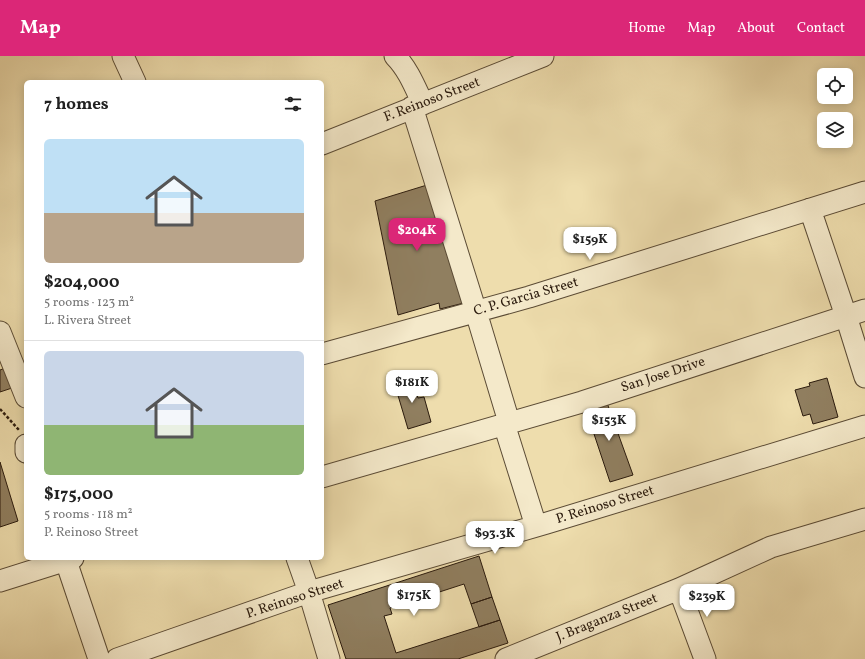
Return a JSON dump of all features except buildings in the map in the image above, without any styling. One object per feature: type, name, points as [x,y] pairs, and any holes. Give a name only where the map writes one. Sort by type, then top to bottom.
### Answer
[{"type":"street","points":[[123,56],[134,80]]},
{"type":"street","points":[[395,56],[411,78],[417,105],[536,526]]},
{"type":"street","name":"F. Reinoso Street","points":[[324,143],[520,60],[543,56]]},
{"type":"street","name":"C. P. Garcia Street","points":[[324,353],[529,297],[865,192]]},
{"type":"street","points":[[810,209],[856,313],[865,377]]},
{"type":"street","name":"San Jose Drive","points":[[324,476],[582,402],[856,313]]},
{"type":"street","points":[[0,332],[24,392]]},
{"type":"street","name":"P. Reinoso Street","points":[[117,659],[309,592],[536,526],[865,426]]},
{"type":"street","name":"J. Braganza Street","points":[[506,659],[679,589],[771,547],[865,519]]},
{"type":"street","points":[[0,581],[65,560]]},
{"type":"street","points":[[68,560],[100,659]]},
{"type":"street","points":[[298,560],[329,659]]},
{"type":"street","points":[[679,589],[705,659]]},
{"type":"path","points":[[0,409],[24,442]]}]
